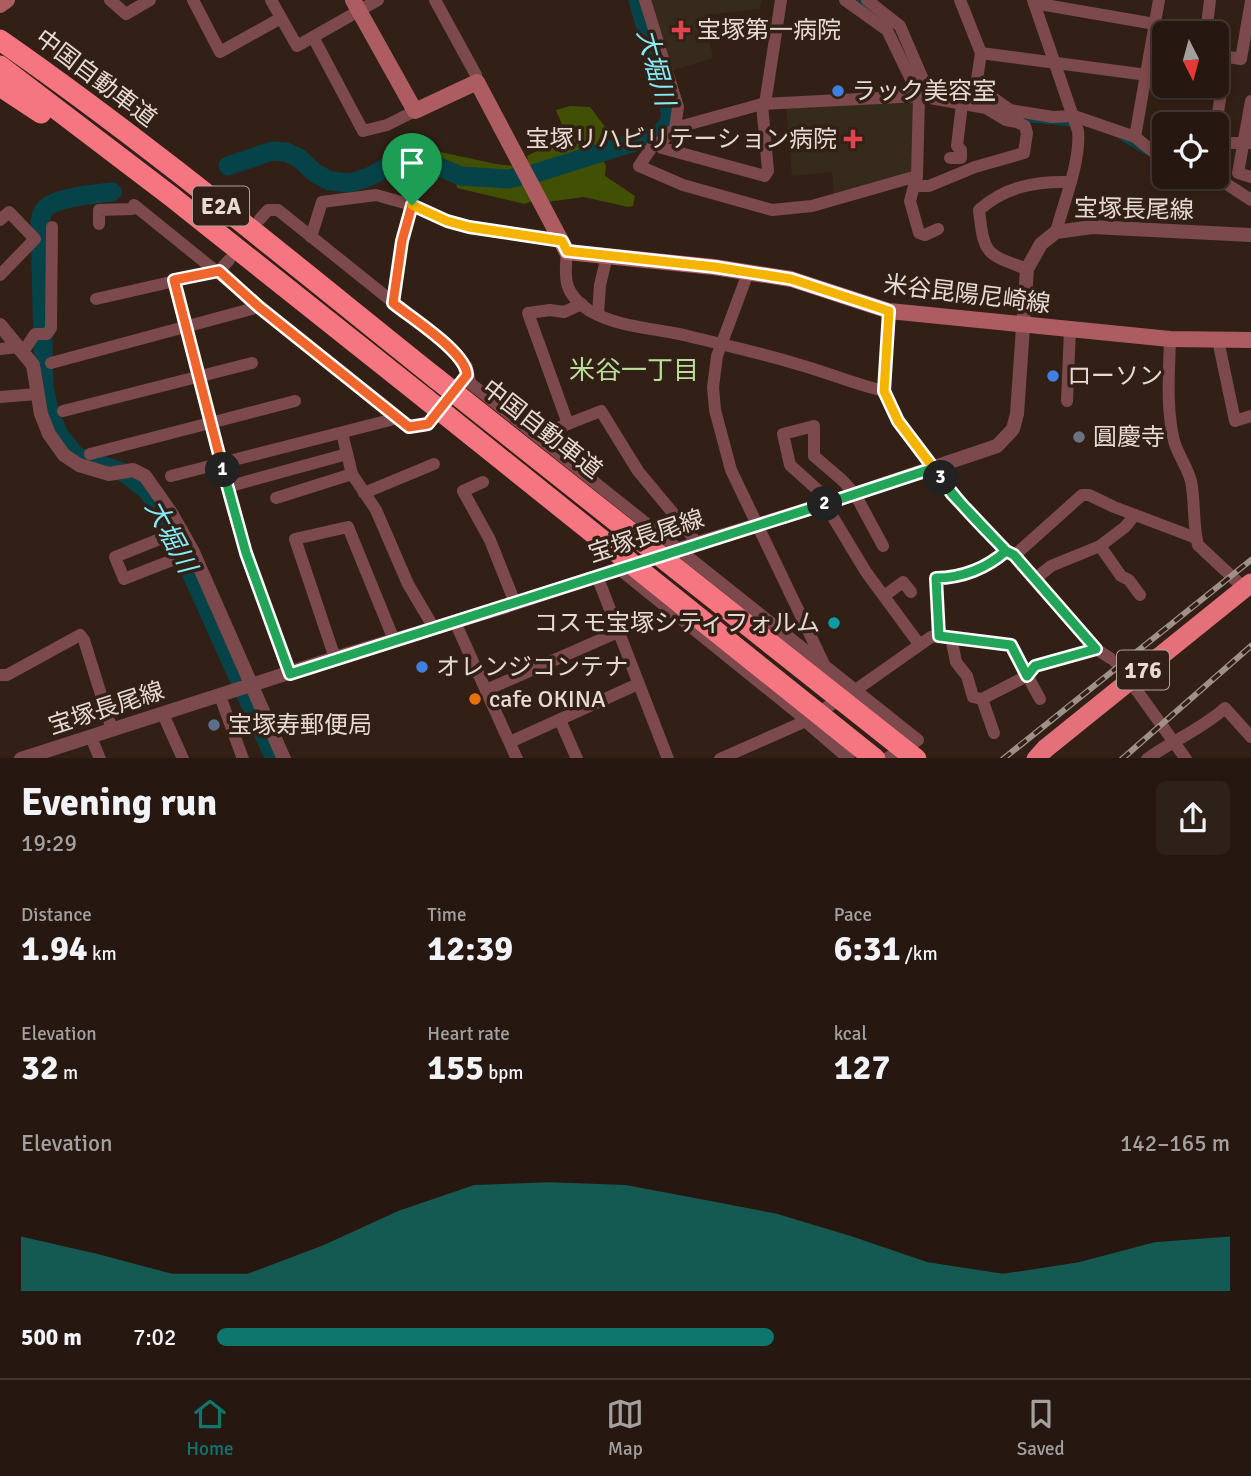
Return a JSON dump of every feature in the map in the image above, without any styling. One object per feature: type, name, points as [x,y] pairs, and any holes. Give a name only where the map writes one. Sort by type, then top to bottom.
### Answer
[{"type":"highway","points":[[0,23],[100,101],[231,213]]},
{"type":"highway","name":"中国自動車道","points":[[0,40],[231,213],[916,758]]},
{"type":"highway","name":"中国自動車道","points":[[0,66],[172,197],[875,758]]},
{"type":"highway","points":[[0,86],[172,197]]},
{"type":"highway","name":"176","points":[[1036,758],[1249,585]]},
{"type":"main road","points":[[0,5],[7,0]]},
{"type":"main road","points":[[356,5],[415,111],[477,82],[565,246]]},
{"type":"main road","name":"米谷昆陽尼崎線","points":[[565,246],[607,256],[791,279],[889,311],[1170,339],[1251,340]]},
{"type":"street","points":[[110,0],[125,14],[150,0]]},
{"type":"street","points":[[192,0],[220,52],[281,18]]},
{"type":"street","points":[[271,0],[297,46],[356,5],[378,0]]},
{"type":"street","points":[[435,0],[476,75],[477,82]]},
{"type":"street","points":[[645,0],[678,107],[675,128]]},
{"type":"street","points":[[657,144],[662,148],[765,176],[768,171],[764,104],[781,0]]},
{"type":"street","points":[[845,0],[863,4],[887,30],[922,90],[915,181],[910,201],[919,233],[925,235],[937,229]]},
{"type":"street","points":[[960,0],[981,53],[975,93]]},
{"type":"street","points":[[1156,21],[1159,0]]},
{"type":"street","points":[[1207,21],[1210,0]]},
{"type":"street","points":[[1246,60],[1251,1]]},
{"type":"street","points":[[1056,232],[1079,142],[1076,122],[1033,2],[1152,23]]},
{"type":"street","points":[[313,37],[363,131],[387,125],[415,111]]},
{"type":"street","points":[[981,53],[1147,75]]},
{"type":"street","points":[[1140,140],[1147,75],[1152,62]]},
{"type":"street","points":[[922,90],[962,104],[986,108],[1006,120],[1018,117],[1053,117],[1152,142]]},
{"type":"street","points":[[922,90],[975,93],[993,98],[1018,117],[1026,126],[1027,133],[1024,153],[975,167],[929,187],[915,181],[812,206],[772,210],[683,185],[639,166],[652,147],[675,128],[764,104],[922,90]]},
{"type":"street","points":[[1251,101],[1247,143],[1238,173],[1251,177]]},
{"type":"street","points":[[950,158],[961,158],[961,150],[957,146],[962,104]]},
{"type":"street","points":[[1140,140],[1152,150]]},
{"type":"street","points":[[1229,143],[1247,143]]},
{"type":"street","points":[[1027,269],[990,254],[982,242],[979,210],[999,194],[1014,189],[1069,182]]},
{"type":"street","points":[[1229,186],[1251,200]]},
{"type":"street","points":[[311,237],[322,202],[376,195],[412,205],[447,221],[469,227],[565,246],[567,288],[582,304],[598,314],[628,325],[674,332],[797,364],[884,391]]},
{"type":"street","points":[[99,224],[99,210],[132,209],[134,205],[409,427],[428,424],[467,375]]},
{"type":"street","points":[[393,303],[402,241],[412,205]]},
{"type":"street","points":[[260,219],[268,210],[278,211],[311,237],[461,359],[467,367],[470,383],[918,740],[886,758]]},
{"type":"street","points":[[0,220],[9,212],[35,239],[0,275]]},
{"type":"street","points":[[0,349],[21,349],[35,334],[47,334],[51,328],[52,227]]},
{"type":"street","name":"宝塚長尾線","points":[[21,758],[828,503],[997,446],[1013,429],[1017,414],[1027,269],[1041,244],[1056,232],[1092,227],[1251,235]]},
{"type":"street","points":[[598,314],[600,285],[607,256]]},
{"type":"street","points":[[96,299],[219,271],[229,260]]},
{"type":"street","points":[[748,273],[717,356],[713,387],[715,410],[731,470],[825,666]]},
{"type":"street","points":[[174,280],[246,553],[290,674]]},
{"type":"street","points":[[568,424],[528,313],[550,310],[564,312],[582,304]]},
{"type":"street","points":[[51,363],[259,307]]},
{"type":"street","points":[[889,311],[884,391],[898,421],[952,494],[1035,579],[1096,649],[1110,658],[1186,758]]},
{"type":"street","points":[[0,325],[33,365],[41,414],[49,434],[64,455],[79,465],[109,474],[133,470],[145,476],[188,554],[247,687],[284,758]]},
{"type":"street","points":[[1067,401],[1070,329]]},
{"type":"street","points":[[1170,339],[1168,411],[1178,453],[1187,467],[1191,481],[1196,538],[1198,544],[1249,585]]},
{"type":"street","points":[[1218,340],[1235,421],[1251,416]]},
{"type":"street","points":[[63,411],[252,363]]},
{"type":"street","points":[[0,397],[37,394]]},
{"type":"street","points":[[90,454],[295,401]]},
{"type":"street","points":[[537,436],[601,411],[638,471],[695,544]]},
{"type":"street","points":[[171,477],[398,418]]},
{"type":"street","points":[[883,546],[855,494],[814,456],[814,426],[783,434],[790,465],[828,503],[866,572],[919,644]]},
{"type":"street","points":[[342,433],[352,474],[376,510],[408,584],[434,628]]},
{"type":"street","points":[[227,487],[347,454]]},
{"type":"street","points":[[364,493],[434,464]]},
{"type":"street","points":[[276,498],[352,474]]},
{"type":"street","points":[[483,482],[463,491],[490,540],[515,603]]},
{"type":"street","points":[[1096,649],[1035,666],[1027,676],[982,699],[973,696],[967,676],[956,662],[945,637],[936,578],[952,578],[979,569],[1010,553],[1082,495],[1088,495],[1135,516],[1196,538]]},
{"type":"street","points":[[1035,579],[1051,566],[1100,546],[1135,516]]},
{"type":"street","points":[[335,658],[295,539],[348,527],[394,640]]},
{"type":"street","points":[[177,533],[115,557],[124,579],[188,554]]},
{"type":"street","points":[[1100,546],[1121,576],[1129,580],[1140,595]]},
{"type":"street","points":[[618,570],[849,758]]},
{"type":"street","points":[[597,576],[668,758]]},
{"type":"street","points":[[884,596],[903,582],[911,592]]},
{"type":"street","points":[[455,622],[517,758]]},
{"type":"street","points":[[486,690],[618,632]]},
{"type":"street","points":[[0,675],[8,675],[80,635],[84,640],[112,730]]},
{"type":"street","points":[[720,758],[805,721],[857,690],[931,637],[1011,645],[1040,699]]},
{"type":"street","points":[[510,742],[638,684]]},
{"type":"street","points":[[220,696],[243,758]]},
{"type":"street","points":[[982,699],[994,733]]},
{"type":"street","points":[[1147,758],[1173,740],[1211,721],[1225,708],[1250,732]]},
{"type":"street","points":[[163,714],[183,758]]},
{"type":"street","points":[[560,720],[577,758]]},
{"type":"street","points":[[91,737],[100,758]]},
{"type":"shaded area","name":"宝塚第一病院","points":[[647,0],[762,0],[760,9],[705,15],[713,58],[671,71]]},
{"type":"shaded area","name":"宝塚リハビリテーション病院","points":[[915,101],[915,170],[909,176],[834,196],[832,172],[792,176],[786,107]]},
{"type":"green space","points":[[570,106],[590,107],[608,131],[609,142],[598,149],[606,166],[605,176],[635,196],[633,206],[584,197],[547,202],[525,160],[528,159],[527,156],[563,137],[563,127],[556,110]]},
{"type":"green space","points":[[431,150],[516,166],[534,200],[525,204],[457,188],[451,176],[428,171]]},
{"type":"waterway","name":"大堀川","points":[[228,166],[272,151],[286,152],[299,158],[315,173],[330,181],[350,183],[369,177],[405,157],[415,157],[461,176],[508,179],[533,174],[660,134],[669,123],[671,113],[638,0]]},
{"type":"waterway","points":[[856,0],[867,7]]},
{"type":"waterway","points":[[1024,120],[1072,125]]},
{"type":"waterway","points":[[1120,138],[1146,153]]},
{"type":"waterway","name":"大堀川","points":[[112,192],[57,202],[44,210],[40,221],[44,386],[50,415],[59,435],[76,456],[125,473],[148,491],[172,530],[275,758]]},
{"type":"railway","points":[[1004,758],[1251,560]]},
{"type":"railway","points":[[1123,758],[1251,646]]},
{"type":"place","name":"宝塚第一病院","points":[[681,30]]},
{"type":"place","name":"ラック美容室","points":[[838,91]]},
{"type":"place","name":"宝塚リハビリテーション病院","points":[[853,139]]},
{"type":"place","name":"ローソン","points":[[1053,376]]},
{"type":"place","name":"圓慶寺","points":[[1079,437]]},
{"type":"place","name":"コスモ宝塚シティフォルム","points":[[834,623]]},
{"type":"place","name":"オレンジコンテナ","points":[[422,667]]},
{"type":"place","name":"cafe OKINA","points":[[475,699]]},
{"type":"place","name":"宝塚寿郵便局","points":[[214,725]]},
{"type":"district","name":"米谷一丁目","points":[[634,370]]},
{"type":"route","points":[[412,205],[402,241],[393,303],[449,347],[467,367],[467,375],[428,424],[409,427],[259,307],[219,271],[174,280],[231,503],[246,553],[290,674],[934,468],[952,494],[1006,551],[1014,555],[1096,649],[1035,666],[1027,676],[1011,645],[939,636],[936,578],[952,578],[979,569],[1006,551],[973,517],[952,494],[934,468],[898,421],[884,391],[889,311],[791,279],[715,267],[567,251],[562,241],[469,227],[447,221],[412,205]]}]
